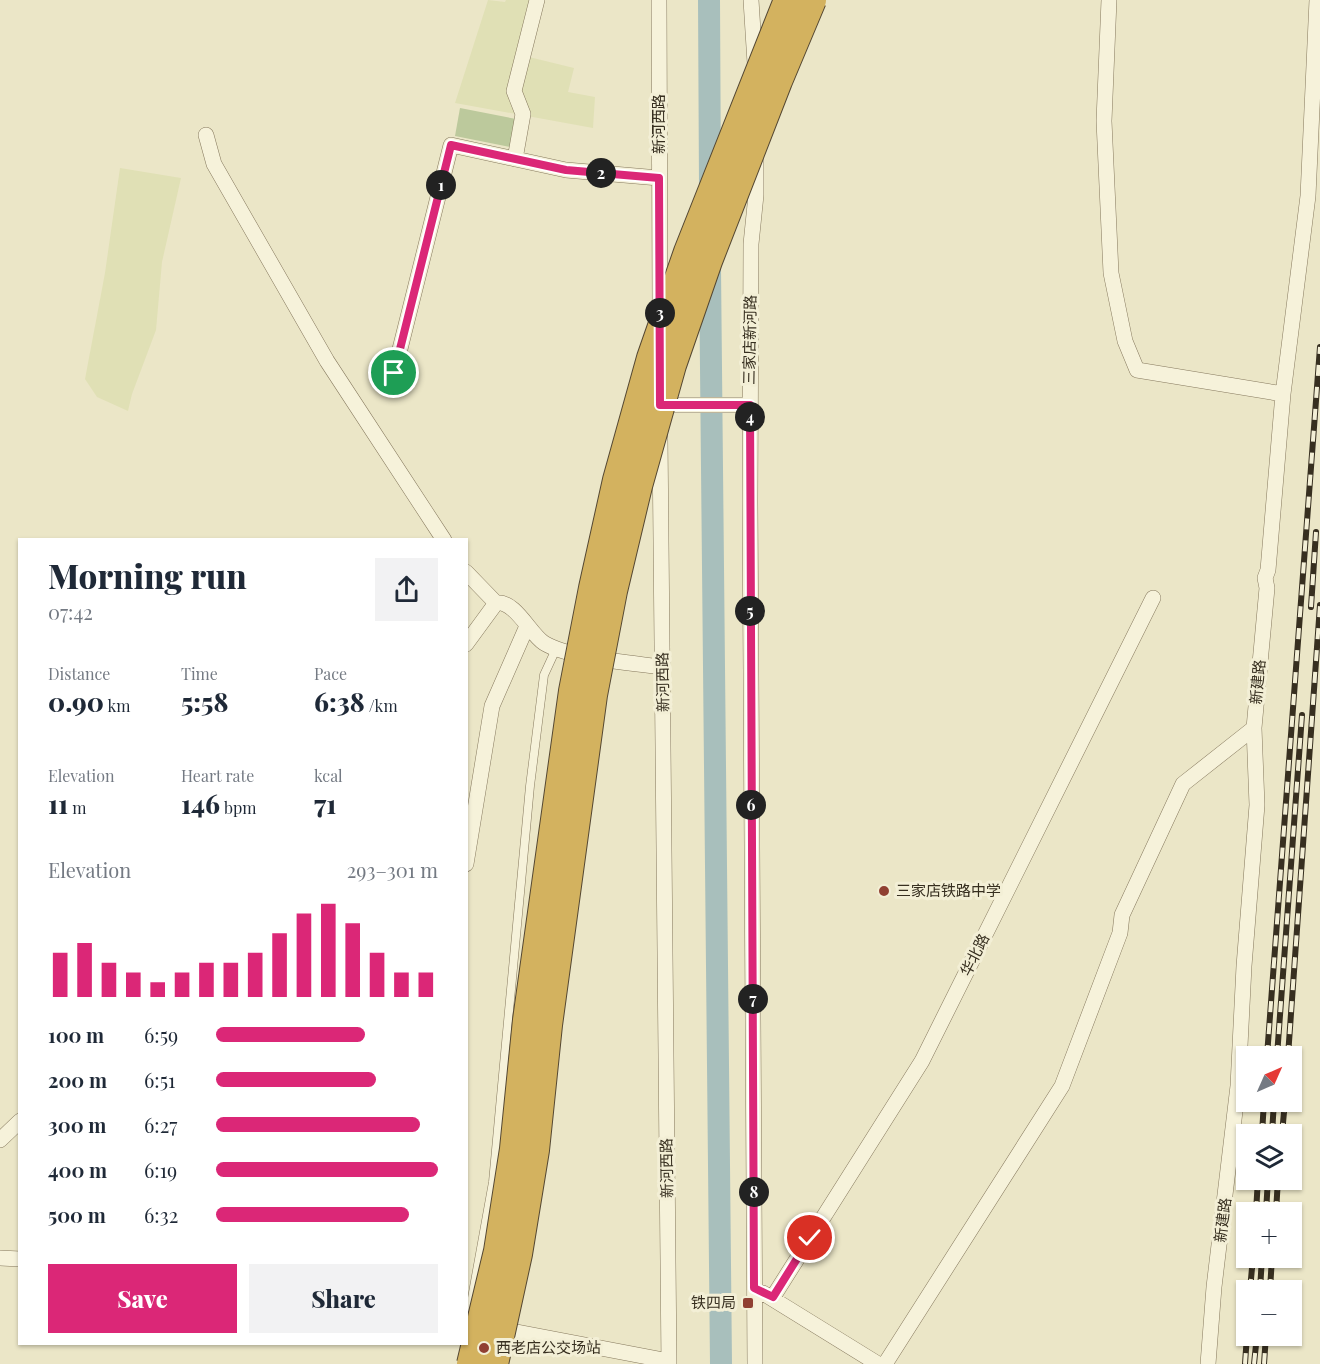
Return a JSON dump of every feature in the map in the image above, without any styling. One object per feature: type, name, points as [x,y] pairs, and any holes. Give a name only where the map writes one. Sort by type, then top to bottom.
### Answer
[{"type":"highway","points":[[471,1364],[498,1251],[510,1171],[530,998],[573,691],[617,480],[651,358],[688,252],[788,0]]},
{"type":"highway","points":[[494,1364],[518,1254],[535,1150],[548,1025],[593,695],[613,591],[638,486],[672,365],[708,261],[812,0]]},
{"type":"street","points":[[515,159],[523,114],[514,91],[537,0]]},
{"type":"street","name":"新河西路","points":[[659,0],[660,405],[669,1362]]},
{"type":"street","name":"三家店新河路","points":[[751,0],[755,45],[756,195],[752,244],[750,405],[755,1364]]},
{"type":"street","points":[[1108,0],[1104,121],[1111,273],[1125,341],[1137,370],[1283,394]]},
{"type":"street","name":"新建路","points":[[1208,1364],[1214,1287],[1238,1086],[1244,966],[1257,805],[1254,728],[1267,588],[1265,578],[1268,570],[1283,394],[1308,196],[1317,0]]},
{"type":"street","points":[[206,135],[214,164],[327,361],[443,538]]},
{"type":"street","points":[[394,373],[451,145],[566,170],[659,178]]},
{"type":"street","points":[[660,405],[750,405]]},
{"type":"street","points":[[468,574],[496,603]]},
{"type":"street","name":"华北路","points":[[773,1297],[922,1061],[1153,598]]},
{"type":"street","points":[[468,641],[496,603],[501,602],[511,608],[543,643],[563,652],[662,667]]},
{"type":"street","points":[[468,852],[492,706],[527,626]]},
{"type":"street","points":[[885,1364],[1062,1086],[1120,933],[1122,915],[1183,784],[1254,728]]},
{"type":"street","points":[[0,1140],[18,1123]]},
{"type":"street","points":[[0,1258],[18,1258]]},
{"type":"street","points":[[754,1288],[773,1297],[878,1364]]},
{"type":"street","points":[[468,1318],[669,1362]]},
{"type":"lane","points":[[468,1318],[493,1182],[530,786],[544,675],[556,649]]},
{"type":"lane","points":[[566,957],[587,767],[604,658]]},
{"type":"green space","points":[[488,0],[505,2],[506,0],[545,0],[529,57],[574,68],[568,92],[595,97],[593,128],[455,103]]},
{"type":"green space","points":[[460,108],[516,119],[510,147],[455,136]]},
{"type":"green space","points":[[120,168],[181,178],[162,262],[156,330],[128,411],[97,397],[85,379],[105,273]]},
{"type":"waterway","points":[[709,0],[710,187]]},
{"type":"waterway","points":[[710,268],[721,1364]]},
{"type":"railway","points":[[1268,1046],[1320,347]]},
{"type":"railway","points":[[1311,607],[1316,532]]},
{"type":"railway","points":[[1289,1046],[1320,605]]},
{"type":"railway","points":[[1278,1046],[1302,715]]},
{"type":"railway","points":[[1263,1112],[1263,1124]]},
{"type":"railway","points":[[1273,1112],[1273,1124]]},
{"type":"railway","points":[[1283,1124],[1284,1112]]},
{"type":"railway","points":[[1257,1190],[1257,1202]]},
{"type":"railway","points":[[1267,1190],[1267,1202]]},
{"type":"railway","points":[[1277,1190],[1277,1202]]},
{"type":"railway","points":[[1251,1280],[1252,1268]]},
{"type":"railway","points":[[1261,1268],[1261,1280]]},
{"type":"railway","points":[[1271,1268],[1271,1280]]},
{"type":"railway","points":[[1245,1364],[1246,1346]]},
{"type":"railway","points":[[1254,1364],[1256,1346]]},
{"type":"railway","points":[[1264,1364],[1265,1346]]},
{"type":"place","name":"三家店铁路中学","points":[[884,891]]},
{"type":"place","name":"铁四局","points":[[748,1303]]},
{"type":"place","name":"西老店公交场站","points":[[484,1348]]},
{"type":"route","points":[[394,373],[451,145],[566,170],[659,178],[660,405],[750,405],[754,1288],[773,1297],[810,1238]]}]
